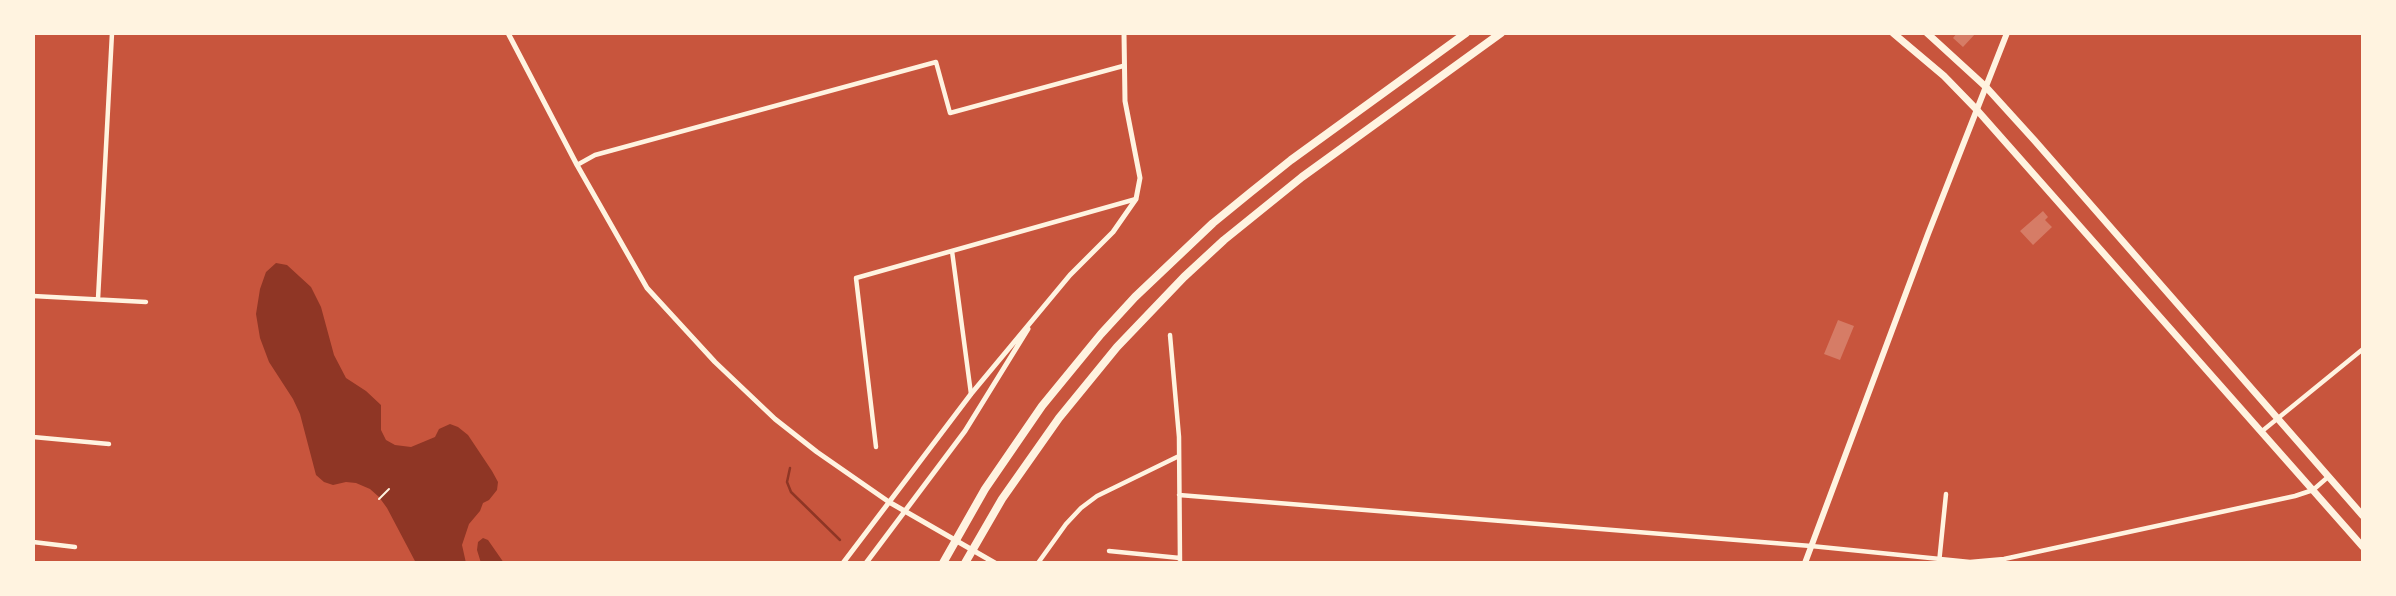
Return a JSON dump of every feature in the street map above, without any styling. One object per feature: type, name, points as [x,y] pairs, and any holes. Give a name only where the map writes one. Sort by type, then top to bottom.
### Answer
[{"type":"highway","points":[[943,563],[1006,457],[1042,406],[1101,334],[1161,272],[1213,223],[1281,168],[1466,33]]},
{"type":"highway","points":[[966,561],[1030,457],[1081,390],[1117,347],[1184,277],[1224,240],[1302,177],[1501,33]]},
{"type":"main road","points":[[1893,33],[1944,76],[1977,110],[2363,547]]},
{"type":"main road","points":[[1927,33],[1986,87],[2363,516]]},
{"type":"main road","points":[[1805,563],[2007,33]]},
{"type":"street","points":[[98,299],[112,33]]},
{"type":"street","points":[[508,33],[577,165],[647,288],[715,362],[775,419],[889,502],[995,563]]},
{"type":"street","points":[[843,563],[971,394],[1070,275],[1113,232],[1136,199],[1139,171],[1127,119],[1123,66],[1124,33]]},
{"type":"street","points":[[577,165],[595,155],[936,62],[950,113],[1123,66]]},
{"type":"street","points":[[876,447],[856,278],[1136,199]]},
{"type":"street","points":[[952,251],[971,394]]},
{"type":"street","points":[[33,296],[146,302]]},
{"type":"street","points":[[866,563],[965,431],[1037,314]]},
{"type":"street","points":[[1109,551],[1180,560],[1178,422],[1170,335]]},
{"type":"street","points":[[2260,432],[2363,349]]},
{"type":"street","points":[[33,437],[109,444]]},
{"type":"street","points":[[1038,563],[1066,524],[1089,502],[1179,456]]},
{"type":"street","points":[[1179,495],[1811,546],[1939,561],[1986,562],[2295,496],[2312,490],[2328,477]]},
{"type":"street","points":[[1939,561],[1946,494]]},
{"type":"street","points":[[33,542],[75,547]]},
{"type":"path","points":[[379,499],[389,489]]},
{"type":"shaded area","points":[[276,263],[287,265],[311,287],[321,307],[334,355],[346,378],[381,405],[381,430],[386,440],[395,445],[411,447],[435,437],[439,429],[450,424],[468,435],[492,471],[498,482],[497,490],[483,503],[469,524],[462,545],[466,563],[416,563],[387,508],[370,489],[356,483],[333,485],[316,475],[300,414],[269,362],[260,338],[256,314],[260,289],[266,272]]},
{"type":"shaded area","points":[[483,538],[488,540],[504,563],[481,563],[477,550],[478,542]]},
{"type":"building","points":[[1957,33],[1976,33],[1963,47],[1953,38]]},
{"type":"building","points":[[2043,211],[2048,217],[2045,220],[2052,227],[2033,245],[2020,231]]},
{"type":"building","points":[[1838,320],[1854,326],[1840,360],[1824,354]]},
{"type":"waterway","points":[[790,468],[787,482],[791,492],[840,540]]}]
